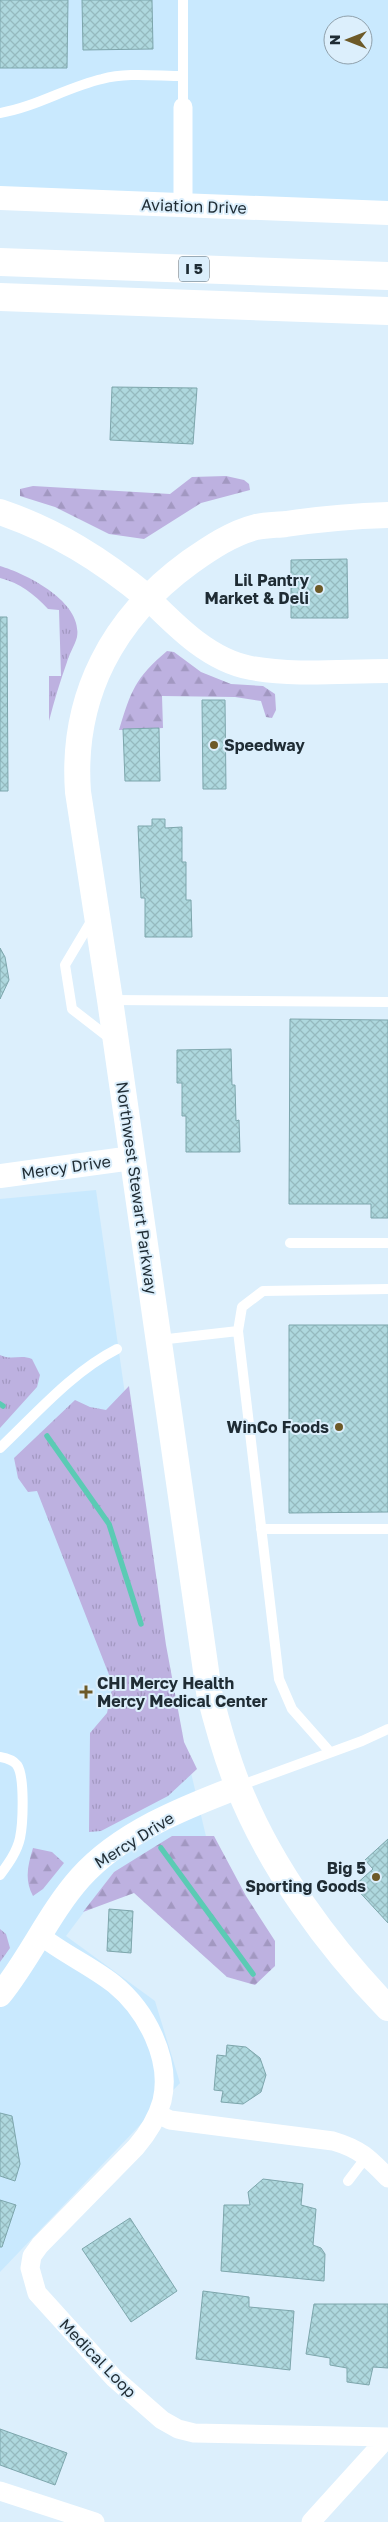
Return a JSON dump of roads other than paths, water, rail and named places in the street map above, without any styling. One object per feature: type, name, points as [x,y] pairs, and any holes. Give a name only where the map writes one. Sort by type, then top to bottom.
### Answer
[{"type":"highway","name":"I 5","points":[[0,262],[388,276]]},
{"type":"highway","name":"I 5","points":[[0,297],[388,311]]},
{"type":"main road","points":[[0,512],[36,524],[81,548],[116,571],[148,598]]},
{"type":"main road","name":"Northwest Stewart Parkway","points":[[388,515],[330,517],[256,527],[215,544],[172,575],[121,627],[105,655],[93,682],[79,738],[76,764],[78,792],[110,1000],[209,1692],[238,1787],[276,1860],[309,1915],[351,1967],[388,2008]]},
{"type":"street","points":[[183,107],[183,205]]},
{"type":"street","name":"Aviation Drive","points":[[0,198],[388,213]]},
{"type":"street","points":[[148,598],[176,626],[203,647],[250,668],[285,671],[388,671]]},
{"type":"street","name":"Mercy Drive","points":[[0,1176],[132,1158]]},
{"type":"street","name":"Mercy Drive","points":[[0,1994],[41,1936],[66,1896],[97,1861],[168,1817],[238,1787]]},
{"type":"street","name":"Medical Loop","points":[[41,1936],[114,1984],[134,2002],[148,2022],[161,2064],[164,2085],[158,2114],[149,2132],[136,2148],[40,2245],[32,2256],[30,2268],[37,2293],[114,2378],[162,2420],[178,2429],[194,2433],[388,2437]]},
{"type":"street","points":[[158,2114],[170,2120],[333,2141],[352,2147],[367,2156],[388,2178]]},
{"type":"street","points":[[311,2522],[388,2437]]},
{"type":"street","points":[[0,2491],[95,2522]]},
{"type":"lane","points":[[183,0],[183,107]]},
{"type":"lane","points":[[0,114],[24,108],[83,84],[112,76],[183,76]]},
{"type":"lane","points":[[96,913],[65,965],[69,992],[72,1009],[116,1042]]},
{"type":"lane","points":[[110,1000],[388,1002]]},
{"type":"lane","points":[[290,1243],[388,1242]]},
{"type":"lane","points":[[330,1752],[292,1709],[279,1679],[238,1331],[242,1307],[263,1291],[388,1290]]},
{"type":"lane","points":[[158,1340],[238,1331]]},
{"type":"lane","points":[[0,1448],[50,1400],[102,1357],[117,1350]]},
{"type":"lane","points":[[261,1529],[388,1529]]},
{"type":"lane","points":[[238,1787],[388,1729]]},
{"type":"lane","points":[[0,1757],[16,1764],[20,1772],[22,1789],[20,1838],[10,1862],[0,1875]]},
{"type":"lane","points":[[348,2181],[367,2156]]},
{"type":"waterway","points":[[47,1436],[109,1524],[141,1624]]},
{"type":"waterway","points":[[161,1848],[253,1974]]},
{"type":"place","name":"Lil Pantry Market & Deli","points":[[319,589]]},
{"type":"place","name":"Speedway","points":[[214,745]]},
{"type":"place","name":"WinCo Foods","points":[[339,1427]]},
{"type":"place","name":"CHI Mercy Health Mercy Medical Center","points":[[86,1692]]},
{"type":"place","name":"Big 5 Sporting Goods","points":[[376,1877]]}]
